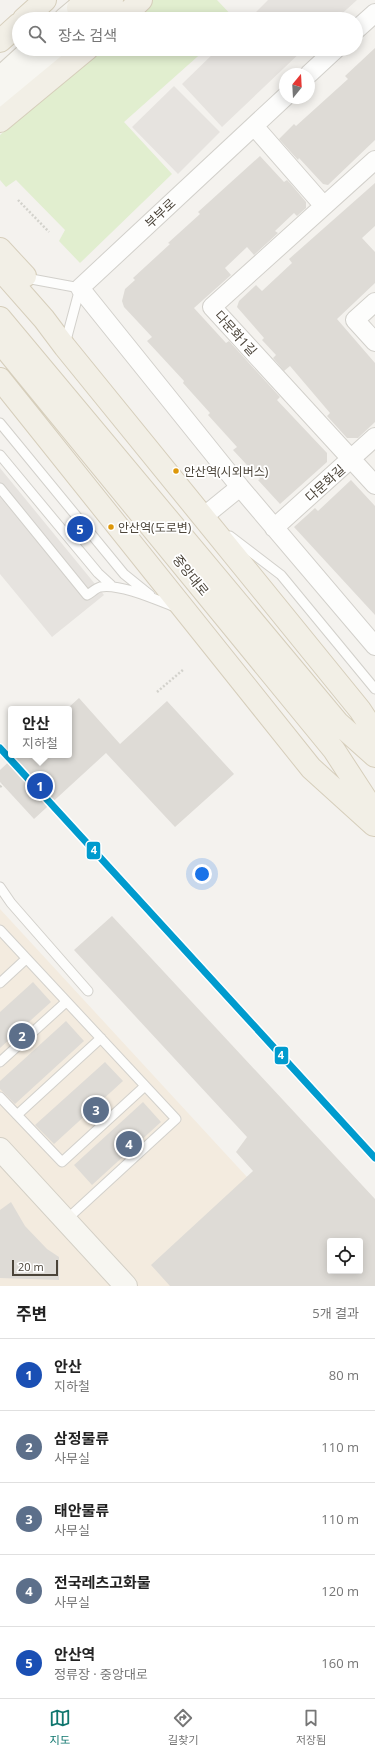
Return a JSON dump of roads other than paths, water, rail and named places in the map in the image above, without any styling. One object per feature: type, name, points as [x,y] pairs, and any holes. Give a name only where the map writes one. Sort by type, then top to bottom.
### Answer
[{"type":"main road","points":[[32,12],[45,0]]},
{"type":"main road","points":[[80,11],[112,0]]},
{"type":"main road","points":[[128,12],[141,0]]},
{"type":"main road","points":[[0,41],[12,30]]},
{"type":"main road","points":[[0,122],[78,56]]},
{"type":"main road","points":[[0,249],[26,278],[44,319]]},
{"type":"main road","points":[[0,269],[44,319],[65,348],[360,710],[375,733]]},
{"type":"main road","points":[[0,318],[338,723],[375,756]]},
{"type":"main road","name":"중앙대로","points":[[0,342],[334,750],[375,813]]},
{"type":"main road","points":[[0,379],[311,768],[375,826]]},
{"type":"street","points":[[363,24],[375,13]]},
{"type":"street","points":[[0,78],[24,56]]},
{"type":"street","points":[[0,102],[50,56]]},
{"type":"street","points":[[315,68],[328,56]]},
{"type":"street","name":"부부로","points":[[80,288],[279,103]]},
{"type":"street","points":[[254,126],[324,206]]},
{"type":"street","name":"다문화1길","points":[[375,160],[212,307],[375,485]]},
{"type":"street","points":[[80,288],[240,487],[375,646]]},
{"type":"street","points":[[375,302],[355,320],[375,342]]},
{"type":"street","name":"다문화길","points":[[274,528],[375,437]]},
{"type":"street","points":[[202,515],[240,487]]},
{"type":"street","points":[[0,1149],[126,1286]]},
{"type":"lane","points":[[26,278],[80,288],[65,348]]},
{"type":"lane","points":[[0,423],[124,574],[154,598]]},
{"type":"lane","points":[[0,455],[98,573],[111,585]]},
{"type":"lane","points":[[0,488],[87,595],[98,587],[111,585],[154,598],[186,611]]},
{"type":"lane","points":[[202,515],[281,575],[375,689]]},
{"type":"lane","points":[[0,887],[11,903],[88,990]]},
{"type":"lane","points":[[0,930],[176,1119],[66,1220]]},
{"type":"lane","points":[[0,983],[26,959]]},
{"type":"lane","points":[[0,1062],[66,1002]]},
{"type":"lane","points":[[17,1115],[101,1038]]},
{"type":"lane","points":[[0,1097],[62,1162],[145,1086]]},
{"type":"place","name":"안산역(시외버스)","points":[[176,471]]},
{"type":"place","name":"안산역(도로변)","points":[[111,527]]},
{"type":"place","name":"안산역","points":[[80,529]]},
{"type":"place","name":"안산","points":[[40,786]]},
{"type":"place","name":"삼정물류","points":[[22,1036]]},
{"type":"place","name":"태안물류","points":[[96,1110]]},
{"type":"place","name":"전국레츠고화물","points":[[129,1144]]}]
